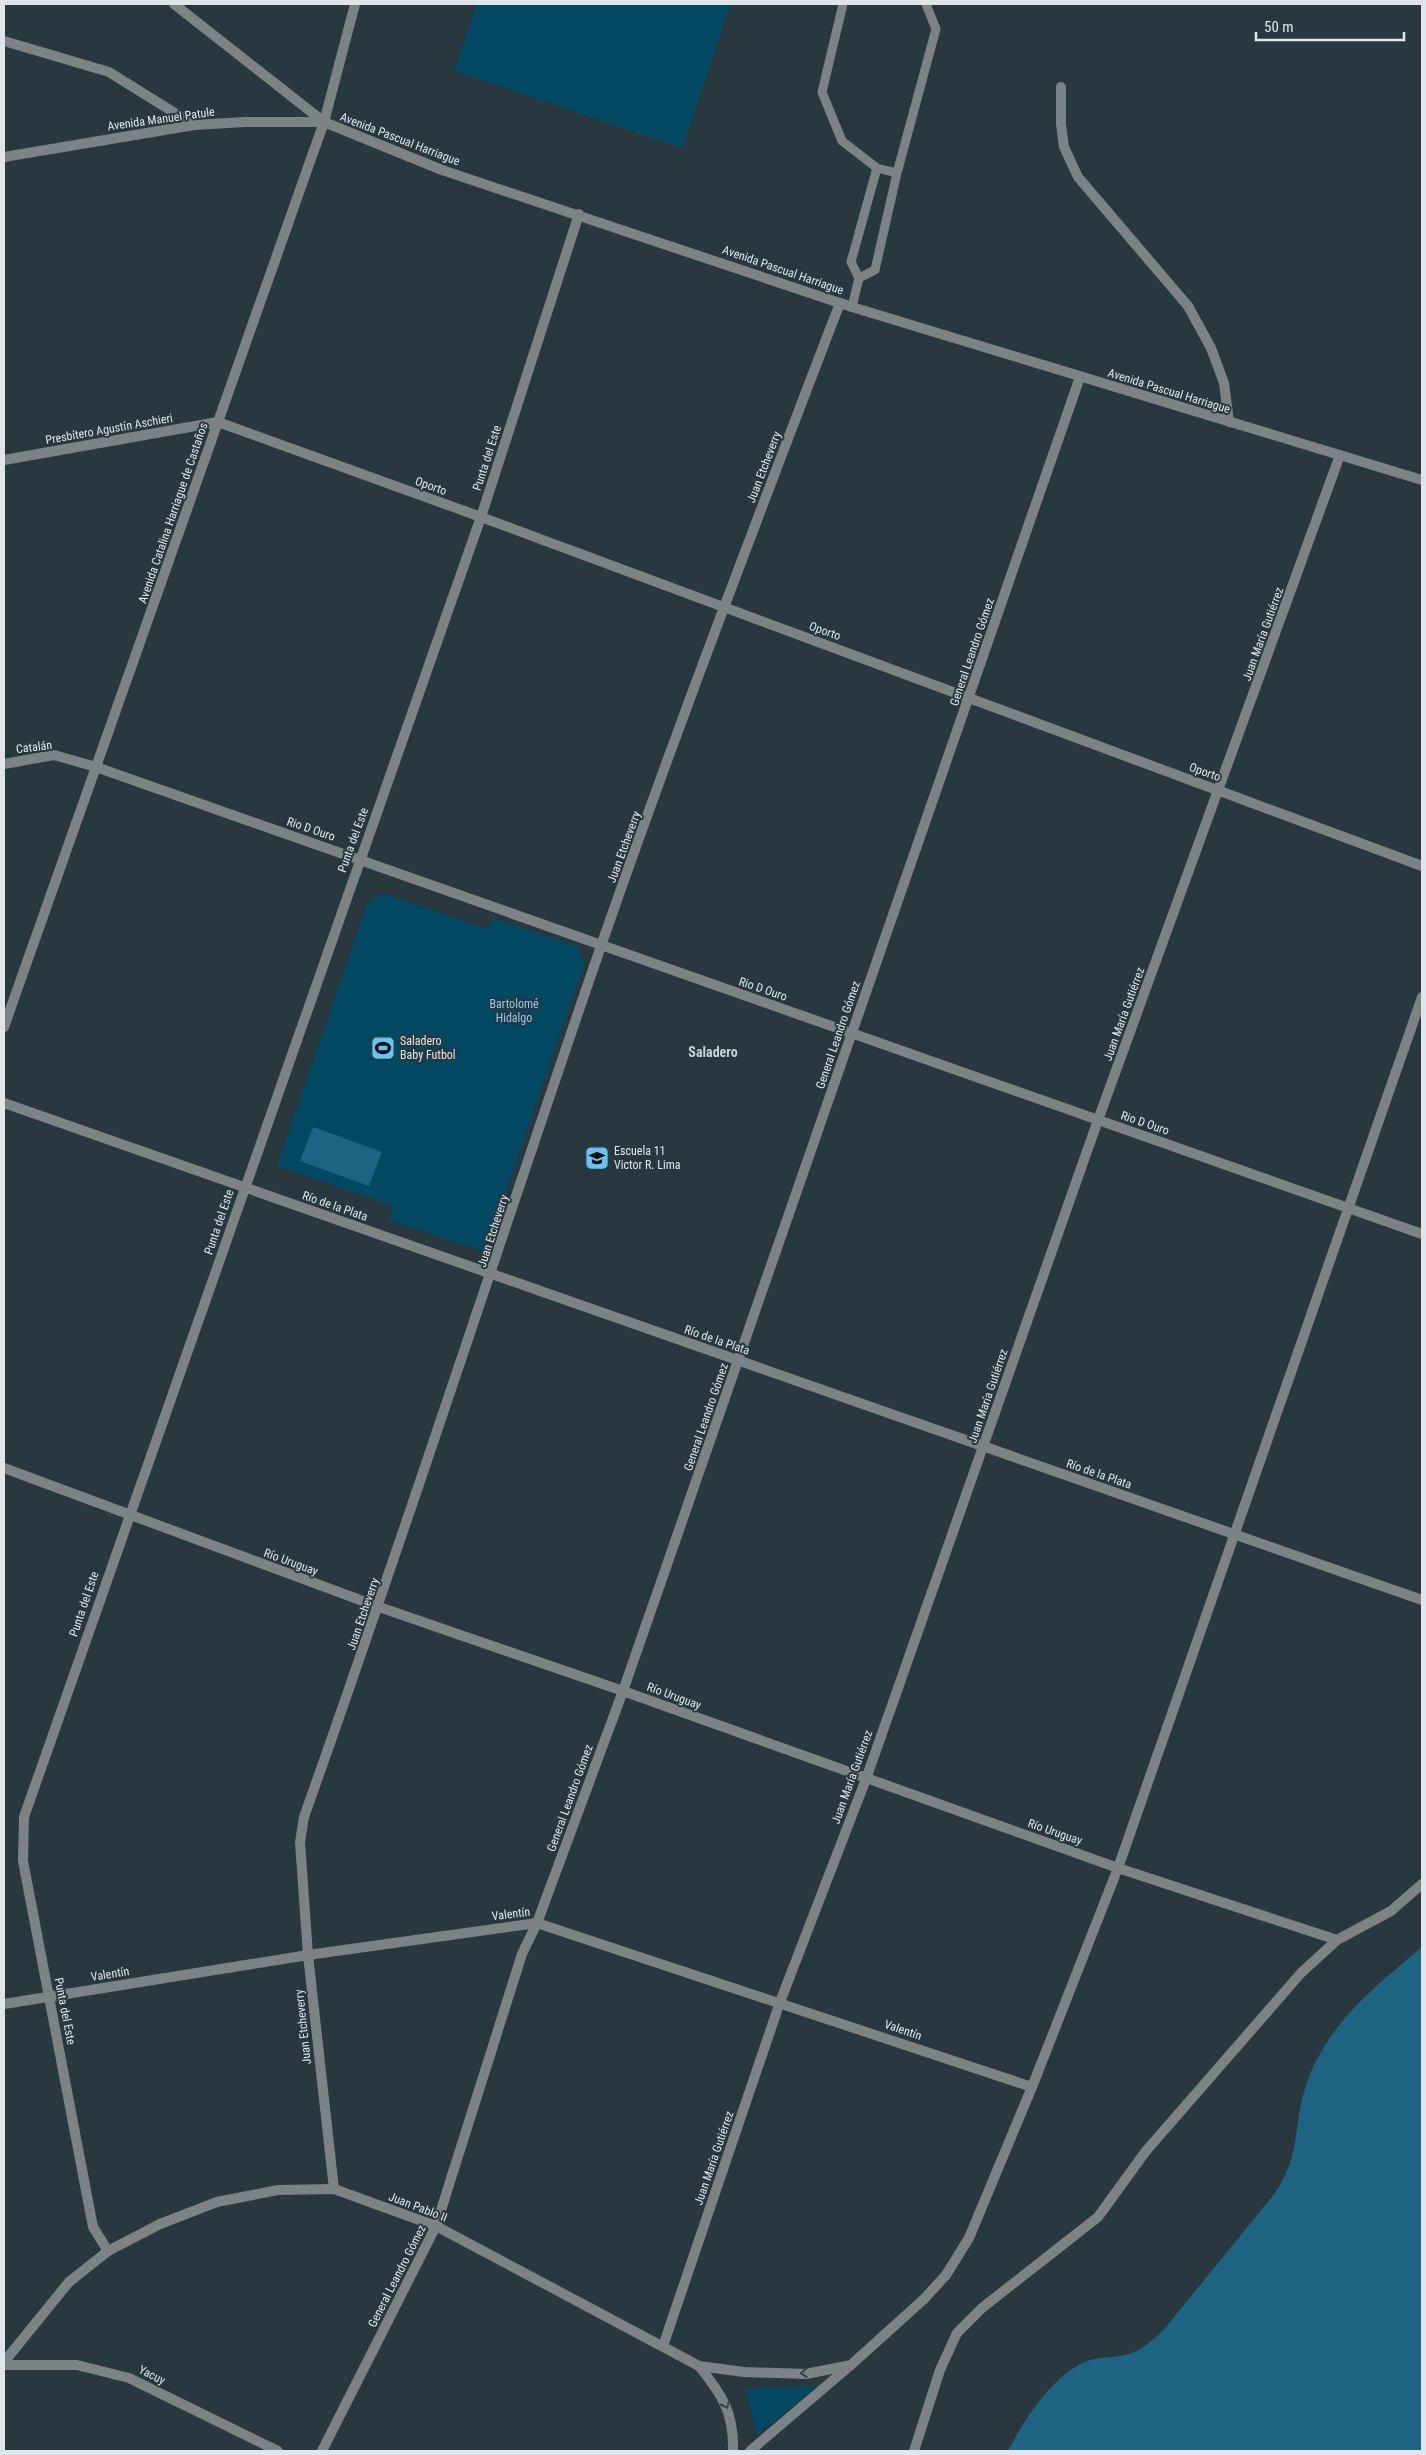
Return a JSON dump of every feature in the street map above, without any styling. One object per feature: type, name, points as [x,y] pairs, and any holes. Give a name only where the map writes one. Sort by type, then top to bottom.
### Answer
[{"type":"street","name":"Avenida Pascual Harriague","points":[[174,4],[324,122],[442,170],[579,214],[852,307],[1422,480]]},
{"type":"street","name":"Avenida Catalina Harriague de Castaños","points":[[4,1027],[324,122],[355,4]]},
{"type":"street","points":[[4,41],[109,72],[194,125]]},
{"type":"street","points":[[1061,87],[1060,124],[1064,147],[1078,178],[1188,306],[1211,348],[1224,383],[1229,422]]},
{"type":"street","name":"Avenida Manuel Patule","points":[[4,157],[194,125],[245,122],[324,122]]},
{"type":"street","name":"Punta del Este","points":[[108,2251],[93,2226],[23,1861],[24,1816],[359,859],[481,517],[579,214]]},
{"type":"street","name":"Juan Etcheverry","points":[[334,2190],[308,1955],[300,1842],[304,1817],[379,1607],[601,945],[724,607],[840,303]]},
{"type":"street","name":"General Leandro Gómez","points":[[322,2451],[436,2226],[522,1954],[537,1923],[623,1691],[970,698],[1080,377]]},
{"type":"street","name":"Presbítero Agustín Aschieri","points":[[4,460],[218,422]]},
{"type":"street","name":"Oporto","points":[[218,422],[481,517],[1422,866]]},
{"type":"street","name":"Juan María Gutiérrez","points":[[663,2346],[780,2002],[866,1779],[1098,1120],[1340,455]]},
{"type":"street","name":"Catalán","points":[[4,764],[54,755],[96,767]]},
{"type":"street","name":"Rio D Ouro","points":[[96,767],[1422,1234]]},
{"type":"street","points":[[750,2451],[852,2364],[924,2299],[946,2275],[969,2238],[1032,2087],[1118,1868],[1422,997]]},
{"type":"street","name":"Río de la Plata","points":[[4,1103],[1422,1600]]},
{"type":"street","name":"Río Uruguay","points":[[4,1468],[128,1516],[379,1607],[623,1691],[1118,1868],[1337,1940]]},
{"type":"street","points":[[914,2451],[940,2370],[957,2333],[982,2308],[1098,2217],[1146,2151],[1301,1973],[1337,1940],[1391,1911],[1422,1884]]},
{"type":"street","name":"Valentín","points":[[4,2004],[308,1955],[537,1923],[1032,2087]]},
{"type":"street","name":"Juan Pablo II","points":[[4,2364],[69,2282],[108,2251],[160,2224],[217,2202],[278,2190],[334,2190],[436,2226],[699,2366],[744,2372],[806,2374],[852,2364]]},
{"type":"street","name":"Yacuy","points":[[4,2364],[77,2365],[129,2378],[278,2451]]},
{"type":"street","points":[[699,2366],[720,2392],[728,2409],[733,2432],[733,2451]]},
{"type":"lane","points":[[843,4],[822,92],[842,141],[877,168],[897,173]]},
{"type":"lane","points":[[859,278],[875,270],[897,173],[936,29],[926,4]]},
{"type":"lane","points":[[852,307],[859,278],[851,262],[877,168]]},
{"type":"green space","points":[[477,4],[731,4],[682,148],[454,71]]},
{"type":"green space","name":"Bartolomé Hidalgo","points":[[383,893],[488,929],[493,918],[577,946],[585,962],[485,1252],[389,1220],[393,1206],[277,1166],[367,904]]},
{"type":"green space","points":[[817,2386],[757,2435],[745,2389]]},
{"type":"shaded area","points":[[313,1127],[382,1152],[369,1186],[300,1161]]},
{"type":"shaded area","points":[[1422,1947],[1422,2451],[1008,2451],[1040,2400],[1073,2368],[1097,2358],[1133,2353],[1150,2342],[1166,2327],[1275,2193],[1285,2176],[1293,2153],[1304,2092],[1312,2069],[1323,2048],[1351,2011],[1385,1978]]},
{"type":"place","name":"Saladero Baby Futbol","points":[[383,1048]]},
{"type":"place","name":"Escuela 11 Victor R. Lima","points":[[597,1158]]},
{"type":"district","name":"Saladero","points":[[713,1052]]}]
